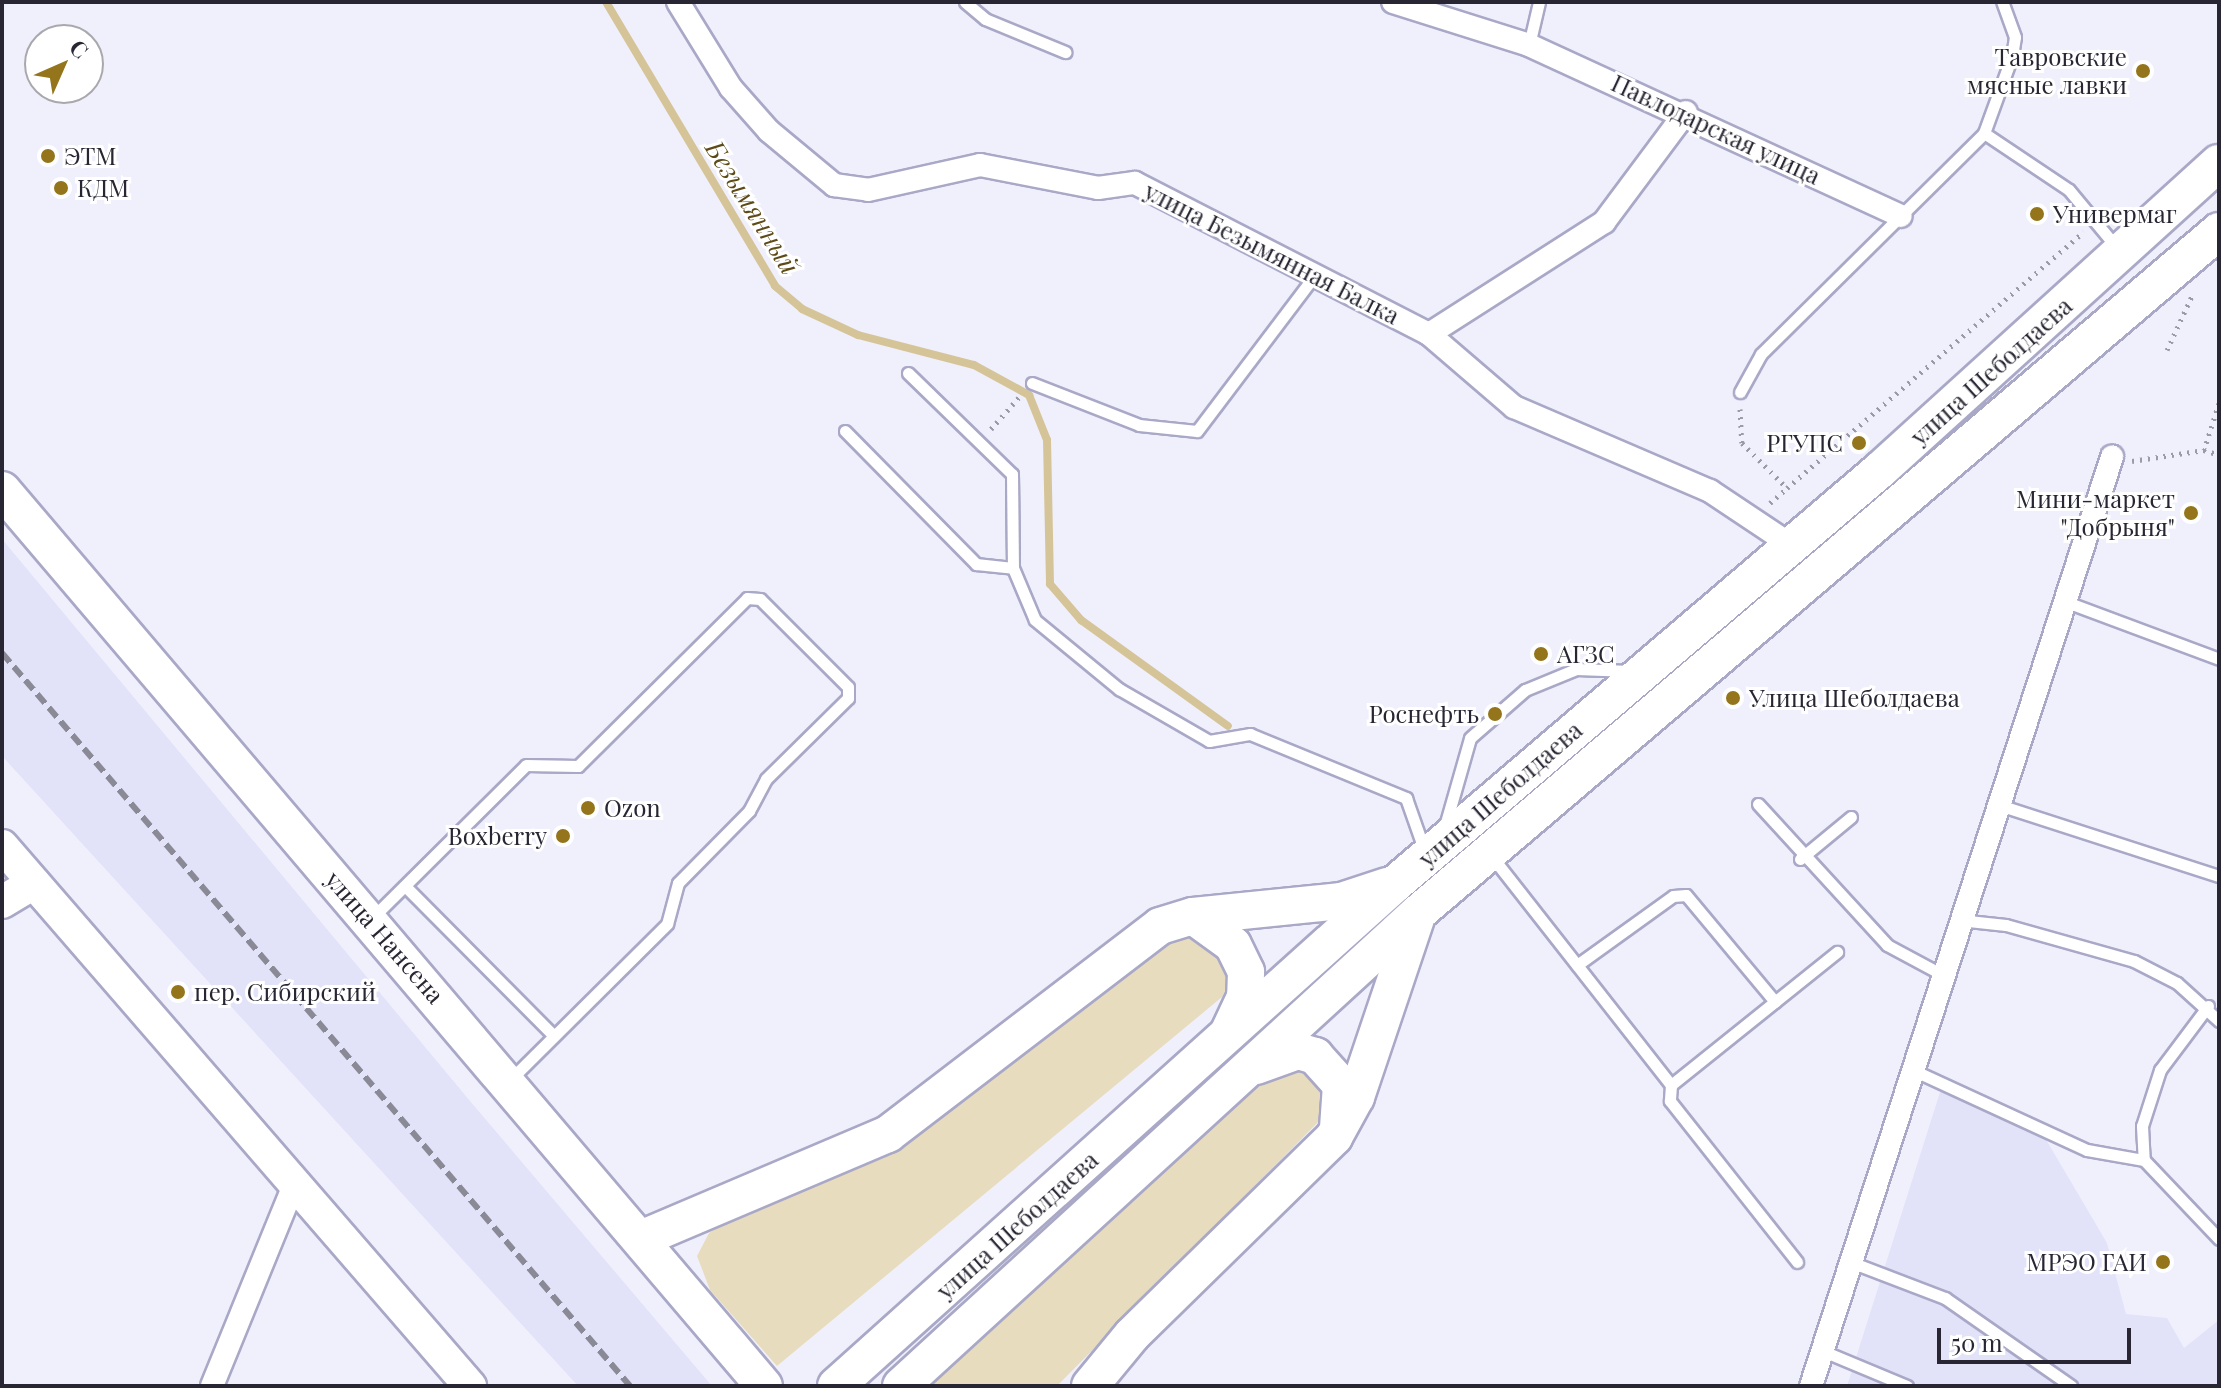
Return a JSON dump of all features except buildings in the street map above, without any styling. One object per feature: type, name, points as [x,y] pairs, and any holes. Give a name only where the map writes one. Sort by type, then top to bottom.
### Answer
[{"type":"main road","name":"улица Шеболдаева","points":[[836,1386],[1396,883],[1791,545],[2172,210],[2219,163]]},
{"type":"main road","name":"улица Шеболдаева","points":[[901,1386],[1418,913],[2219,231]]},
{"type":"main road","name":"улица Нансена","points":[[2,490],[643,1238],[764,1386]]},
{"type":"main road","points":[[2,846],[470,1386]]},
{"type":"main road","points":[[2,902],[34,883]]},
{"type":"main road","points":[[643,1238],[888,1134],[1129,946],[1193,916],[1341,901],[1396,883]]},
{"type":"main road","points":[[1090,1386],[1132,1335],[1334,1137],[1356,1097],[1418,913]]},
{"type":"main road","points":[[1193,916],[1233,945],[1246,972],[1245,997],[1224,1040]]},
{"type":"main road","points":[[1250,1068],[1298,1051],[1329,1066],[1343,1106],[1334,1137]]},
{"type":"street","name":"улица Безымянная Балка","points":[[678,2],[731,88],[769,131],[834,185],[868,190],[980,165],[1098,188],[1135,183],[1318,271],[1429,334],[1514,407],[1565,435],[1710,491],[1791,545]]},
{"type":"street","name":"Павлодарская улица","points":[[1393,2],[1529,45],[1686,112],[1901,216]]},
{"type":"street","name":"улица Безымянная Балка","points":[[1429,334],[1604,222],[1686,112]]},
{"type":"street","points":[[1811,1386],[1915,1071],[1958,920],[2063,601],[2121,459]]},
{"type":"street","points":[[212,1386],[294,1185]]},
{"type":"lane","points":[[965,2],[985,19],[1065,52]]},
{"type":"lane","points":[[1529,45],[1539,2]]},
{"type":"lane","points":[[1740,392],[1761,354],[1984,133],[2015,37],[2002,2]]},
{"type":"lane","points":[[1984,133],[2038,164],[2123,253]]},
{"type":"lane","points":[[1032,383],[1139,425],[1197,431],[1318,271]]},
{"type":"lane","points":[[908,373],[1012,474],[1013,568],[1035,620],[1119,689],[1209,741],[1250,734],[1406,798],[1433,851]]},
{"type":"lane","points":[[845,431],[976,564],[1013,568]]},
{"type":"lane","points":[[371,920],[526,765],[578,766],[747,598],[760,599],[848,687],[848,698],[766,779],[749,811],[678,883],[667,924],[509,1082]]},
{"type":"lane","points":[[2063,601],[2218,656]]},
{"type":"lane","points":[[1433,851],[1470,738],[1525,690],[1576,669],[1643,671]]},
{"type":"lane","points":[[1758,804],[1800,859],[1887,945],[1943,975]]},
{"type":"lane","points":[[1997,804],[2219,876]]},
{"type":"lane","points":[[1800,859],[1851,817]]},
{"type":"lane","points":[[1490,854],[1671,1085],[1670,1101],[1797,1262]]},
{"type":"lane","points":[[405,886],[554,1036]]},
{"type":"lane","points":[[1577,965],[1673,896],[1686,895],[1775,1002]]},
{"type":"lane","points":[[1958,920],[2006,925],[2134,961],[2208,1006],[2219,1021]]},
{"type":"lane","points":[[1671,1085],[1837,952]]},
{"type":"lane","points":[[2144,1160],[2142,1126],[2160,1070],[2208,1006]]},
{"type":"lane","points":[[1915,1071],[2087,1150],[2144,1160],[2219,1239]]},
{"type":"lane","points":[[1851,1262],[1945,1298],[2071,1386]]},
{"type":"lane","points":[[1823,1351],[1907,1386]]},
{"type":"path","points":[[1740,392],[1742,443],[1787,488],[2095,223]]},
{"type":"path","points":[[2167,350],[2199,286]]},
{"type":"path","points":[[2204,450],[2219,403]]},
{"type":"path","points":[[980,442],[1012,405]]},
{"type":"path","points":[[2121,459],[2204,450],[2219,455]]},
{"type":"shaded area","points":[[2,539],[712,1386],[578,1386],[2,756]]},
{"type":"shaded area","points":[[1194,936],[1217,949],[1230,980],[1222,997],[777,1366],[710,1290],[697,1256],[709,1233],[747,1210],[884,1158],[1163,943]]},
{"type":"shaded area","points":[[1296,1060],[1327,1080],[1328,1112],[1057,1386],[911,1386],[1278,1067]]},
{"type":"shaded area","points":[[1941,1089],[2038,1126],[2107,1243],[2126,1314],[2167,1318],[2184,1348],[2219,1320],[2219,1386],[1847,1386]]},
{"type":"waterway","name":"Безымянный","points":[[606,2],[775,286],[802,309],[858,335],[974,365],[1029,395],[1047,440],[1050,584],[1081,620],[1228,726]]},
{"type":"railway","points":[[2,653],[630,1386]]},
{"type":"place","name":"Тавровские мясные лавки","points":[[2143,71]]},
{"type":"place","name":"ЭТМ","points":[[48,156]]},
{"type":"place","name":"КДМ","points":[[61,188]]},
{"type":"place","name":"Универмаг","points":[[2037,214]]},
{"type":"place","name":"РГУПС","points":[[1859,443]]},
{"type":"place","name":"Мини-маркет \"Добрыня\"","points":[[2191,513]]},
{"type":"place","name":"АГЗС","points":[[1541,654]]},
{"type":"place","name":"Улица Шеболдаева","points":[[1733,698]]},
{"type":"place","name":"Роснефть","points":[[1495,714]]},
{"type":"place","name":"Ozon","points":[[588,808]]},
{"type":"place","name":"Boxberry","points":[[563,836]]},
{"type":"place","name":"пер. Сибирский","points":[[178,992]]},
{"type":"place","name":"МРЭО ГАИ","points":[[2163,1262]]}]
